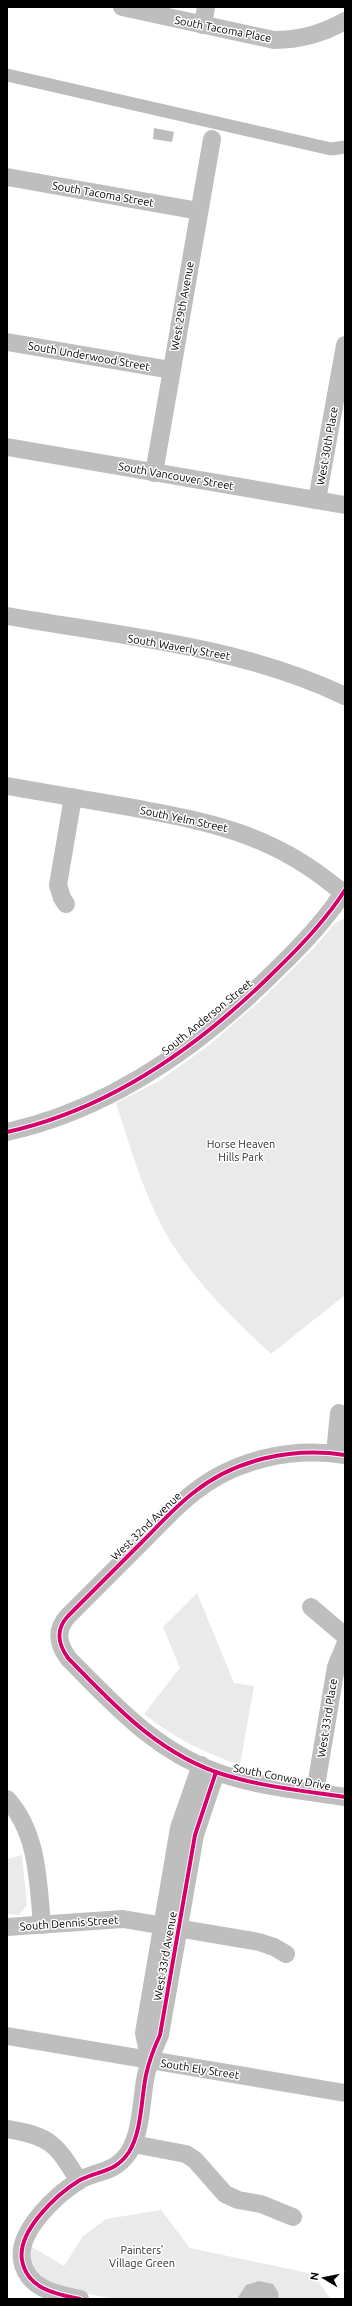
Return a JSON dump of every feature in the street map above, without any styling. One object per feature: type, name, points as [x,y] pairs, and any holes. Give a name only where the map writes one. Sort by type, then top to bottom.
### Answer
[{"type":"street","name":"South Tacoma Place","points":[[122,7],[254,37],[293,40],[314,36],[345,21]]},
{"type":"street","points":[[203,26],[206,7]]},
{"type":"street","name":"West 29th Avenue","points":[[154,473],[212,139]]},
{"type":"street","name":"South Tacoma Street","points":[[7,177],[199,211]]},
{"type":"street","name":"South Underwood Street","points":[[7,342],[171,370]]},
{"type":"street","name":"West 30th Place","points":[[317,500],[345,344]]},
{"type":"street","name":"South Vancouver Street","points":[[7,447],[345,506]]},
{"type":"street","name":"South Waverly Street","points":[[7,616],[239,658],[298,676],[345,696]]},
{"type":"street","name":"South Yelm Street","points":[[7,786],[186,818],[236,830],[263,841],[290,855],[313,869],[344,893]]},
{"type":"street","points":[[66,904],[62,898],[58,885],[73,797]]},
{"type":"street","name":"South Anderson Street","points":[[7,1132],[55,1118],[104,1097],[170,1059],[207,1032],[264,983],[313,932],[344,893]]},
{"type":"street","points":[[339,1413],[340,1454]]},
{"type":"street","name":"West 32nd Avenue","points":[[59,1633],[60,1626],[68,1616],[193,1493],[228,1470],[266,1458],[291,1453],[340,1454]]},
{"type":"street","points":[[311,1607],[345,1636]]},
{"type":"street","name":"South Conway Drive","points":[[59,1633],[59,1641],[68,1658],[123,1714],[164,1746],[209,1768],[241,1779],[345,1797]]},
{"type":"street","name":"West 33rd Place","points":[[315,1792],[336,1668],[345,1645]]},
{"type":"street","name":"West 33rd Avenue","points":[[133,2144],[150,2061],[144,2033],[171,1926],[179,1828],[209,1768]]},
{"type":"street","points":[[7,1799],[21,1818],[35,1855],[42,1925]]},
{"type":"street","name":"South Dennis Street","points":[[7,1928],[123,1919],[259,1942],[274,1947],[286,1954]]},
{"type":"street","name":"South Ely Street","points":[[7,2036],[345,2093]]},
{"type":"street","points":[[7,2129],[32,2133],[49,2141],[66,2160],[79,2181]]},
{"type":"street","points":[[80,2299],[46,2290],[35,2283],[14,2258],[32,2225],[52,2203],[79,2181],[106,2172],[115,2166],[124,2159],[133,2144],[186,2154],[195,2160],[225,2194],[238,2200],[260,2204],[293,2217]]},
{"type":"green space","name":"Horse Heaven Hills Park","points":[[345,919],[345,1295],[271,1354],[238,1323],[207,1290],[179,1254],[156,1214],[144,1187],[116,1103],[159,1081],[208,1046],[259,1002],[314,948],[335,923]]},
{"type":"green space","points":[[197,1593],[234,1683],[254,1686],[240,1765],[189,1744],[155,1723],[144,1714],[180,1668],[163,1627]]},
{"type":"green space","points":[[22,1855],[27,1905],[19,1915],[7,1914],[7,1859]]},
{"type":"green space","name":"Painters' Village Green","points":[[161,2210],[190,2248],[313,2274],[331,2299],[114,2299],[63,2289],[42,2281],[29,2263],[29,2245],[64,2266],[83,2236],[106,2219]]},
{"type":"shaded area","points":[[154,128],[174,132],[172,142],[153,139]]},
{"type":"shaded area","points":[[259,2281],[273,2284],[278,2292],[279,2299],[237,2299],[246,2285]]},
{"type":"waterway","points":[[7,75],[331,149],[345,147]]},
{"type":"cycle path","points":[[7,1132],[45,1121],[82,1107],[118,1090],[153,1070],[186,1048],[247,997],[285,961],[321,922],[345,890]]},
{"type":"cycle path","points":[[345,1455],[305,1453],[265,1458],[246,1464],[209,1481],[173,1510],[68,1616],[61,1626],[59,1637],[62,1648],[68,1658],[120,1710],[158,1742],[179,1755],[201,1766],[225,1775],[255,1783],[345,1797]]},
{"type":"cycle path","points":[[80,2299],[52,2292],[36,2284],[25,2270],[22,2260],[22,2249],[32,2226],[40,2214],[50,2204],[80,2180],[118,2164],[124,2159],[133,2144],[139,2125],[147,2070],[160,2035],[195,1835],[216,1772]]}]
